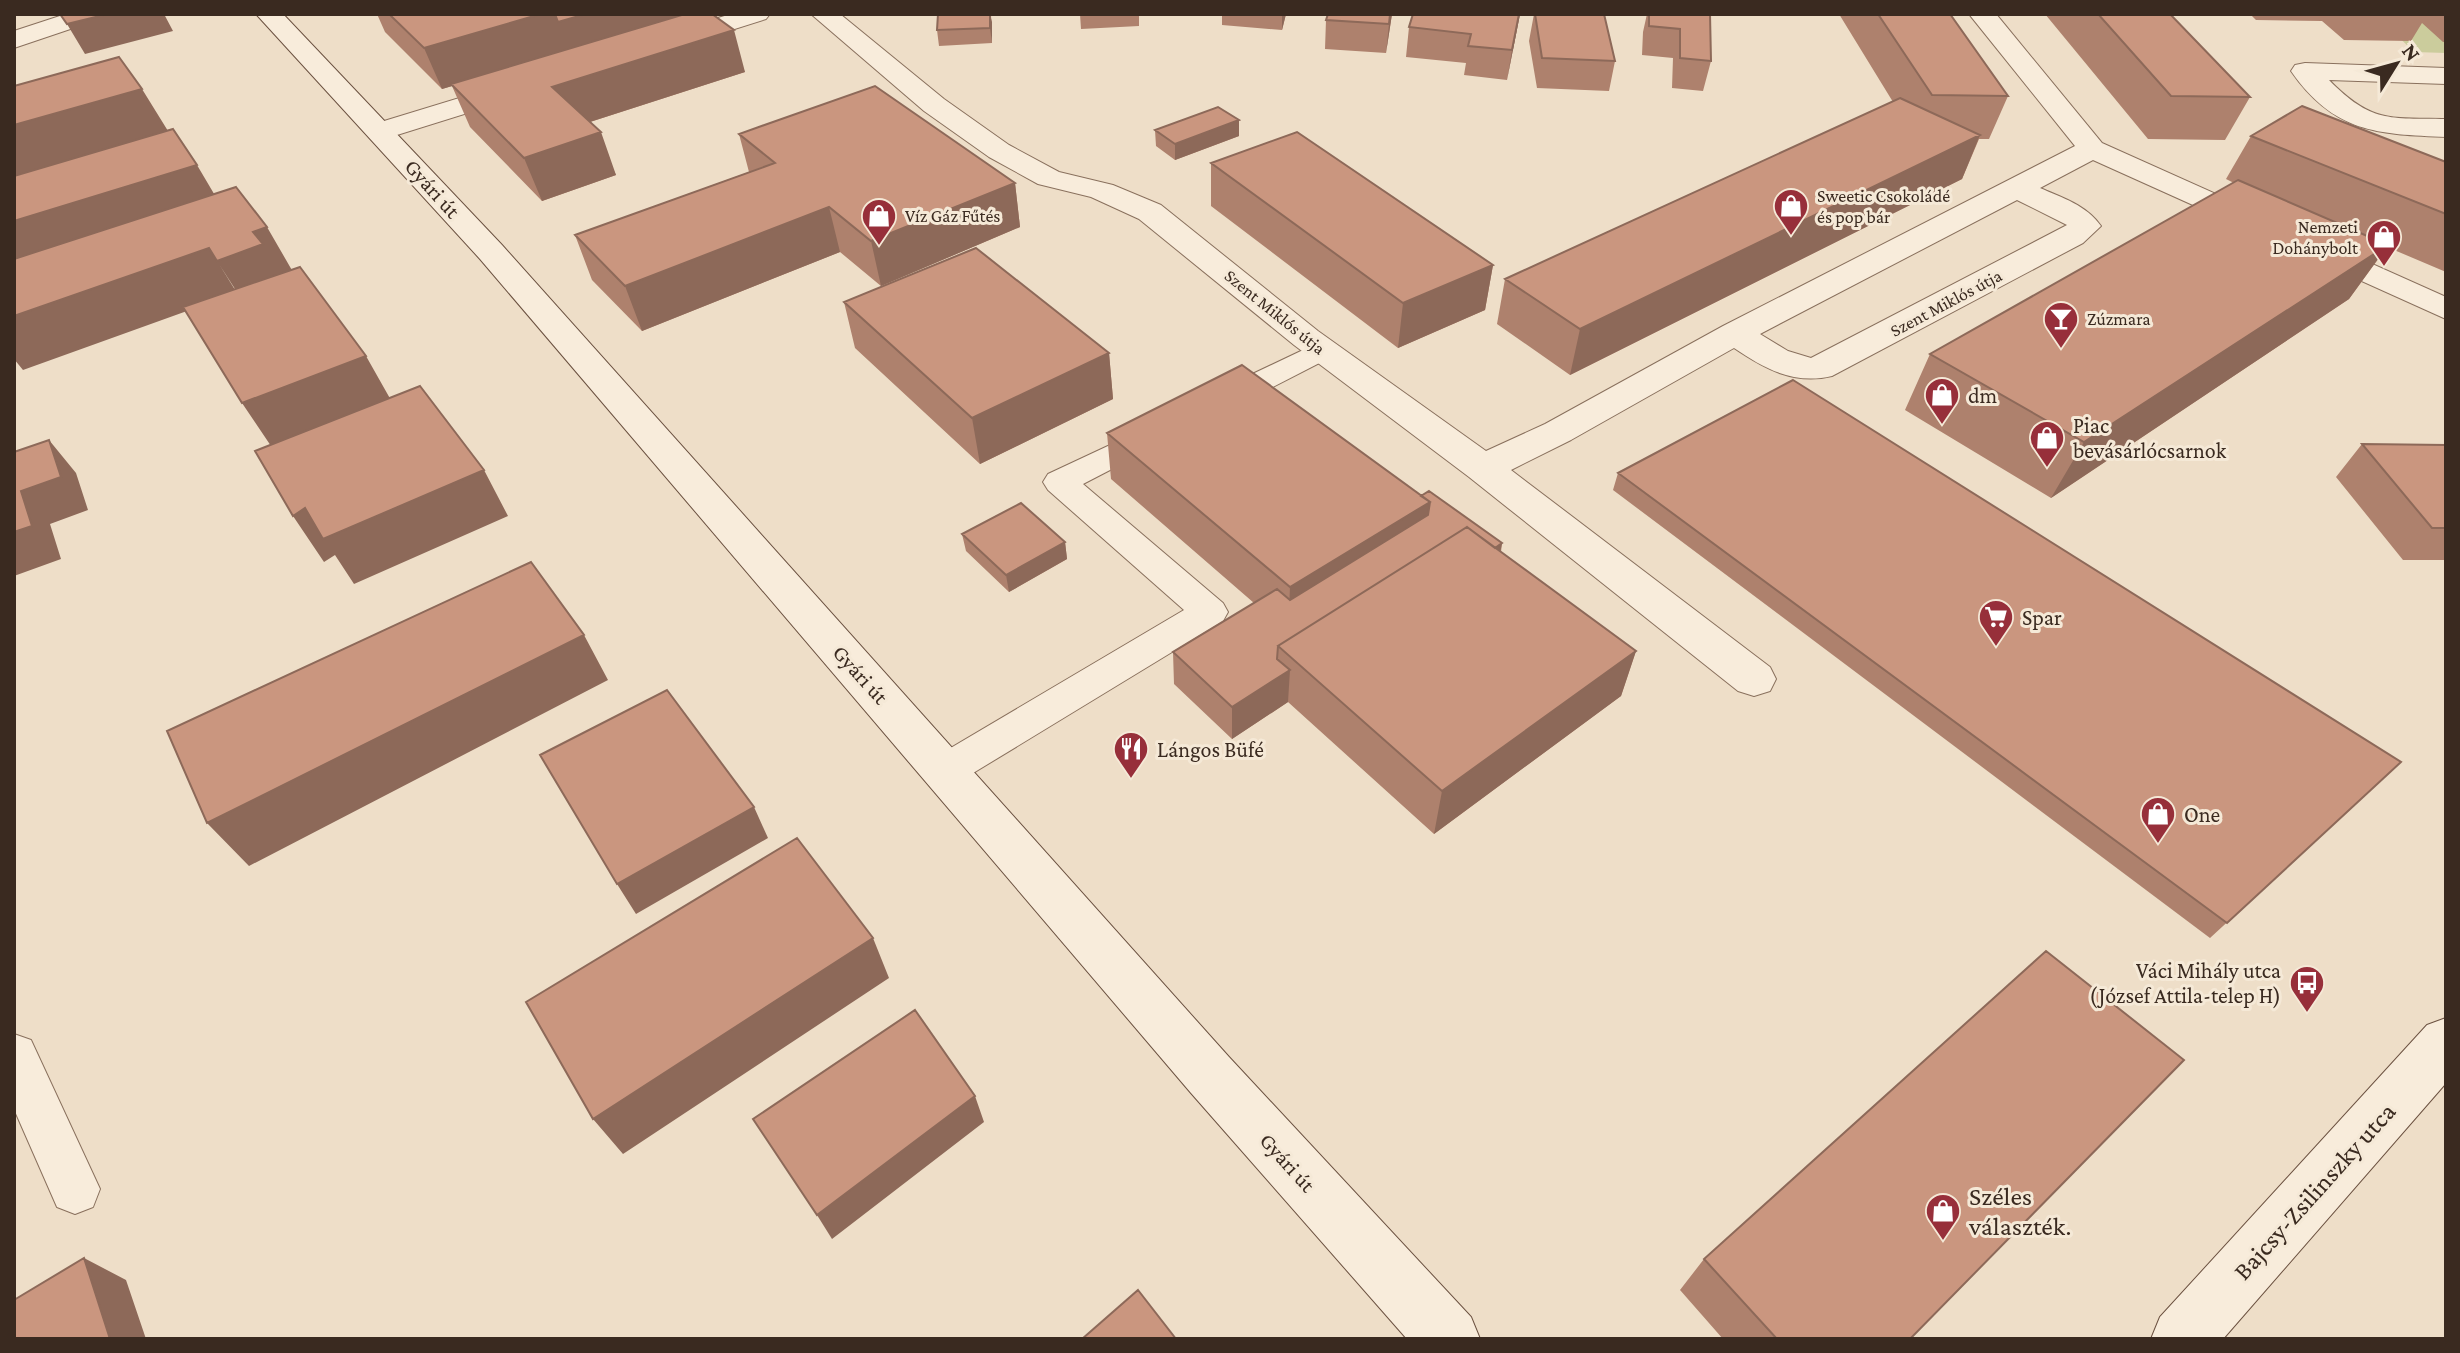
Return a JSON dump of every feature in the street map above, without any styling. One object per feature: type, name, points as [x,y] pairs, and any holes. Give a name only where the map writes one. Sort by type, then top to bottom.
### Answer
[{"type":"street","points":[[14,40],[91,14]]},
{"type":"street","name":"Gyári út","points":[[269,14],[381,131],[623,400],[1210,1075],[1449,1339]]},
{"type":"street","points":[[640,50],[757,14]]},
{"type":"street","name":"Szent Miklós útja","points":[[824,14],[934,105],[999,151],[1049,178],[1102,191],[1150,212],[1322,350],[1483,468],[1754,679]]},
{"type":"street","points":[[1982,14],[2092,149],[2446,309]]},
{"type":"street","points":[[2446,76],[2305,71],[2344,111],[2446,149]]},
{"type":"street","points":[[381,131],[538,82]]},
{"type":"street","points":[[2384,126],[2446,128]]},
{"type":"street","points":[[1483,468],[1558,432],[1735,333],[2092,149]]},
{"type":"street","name":"Szent Miklós útja","points":[[1735,333],[1787,364],[1809,371],[1819,368],[2072,236],[2085,226],[2076,216],[2018,189]]},
{"type":"street","name":"Bajcsy-Zsilinszky utca","points":[[2182,1339],[2446,1043]]},
{"type":"lane","points":[[946,770],[1210,612],[1060,482],[1322,350]]},
{"type":"lane","points":[[14,1056],[75,1189]]},
{"type":"green space","points":[[2375,14],[2446,14],[2446,53],[2414,52]]},
{"type":"building","points":[[60,14],[108,14],[67,24]]},
{"type":"building","points":[[389,14],[541,14],[424,48]]},
{"type":"building","points":[[555,14],[586,14],[558,22]]},
{"type":"building","points":[[685,14],[712,14],[734,30],[552,87],[601,132],[524,158],[451,84]]},
{"type":"building","points":[[938,14],[990,14],[990,28],[937,30]]},
{"type":"building","points":[[1328,14],[1390,14],[1389,24],[1326,20]]},
{"type":"building","points":[[1413,14],[1519,14],[1512,50],[1468,46],[1471,34],[1409,27]]},
{"type":"building","points":[[1535,14],[1604,14],[1615,61],[1542,58]]},
{"type":"building","points":[[1649,14],[1710,14],[1711,61],[1680,58],[1680,29],[1649,26]]},
{"type":"building","points":[[1878,14],[1950,14],[2008,96],[1932,95]]},
{"type":"building","points":[[2098,14],[2170,14],[2250,97],[2171,96]]},
{"type":"building","points":[[119,57],[142,89],[14,125],[14,86]]},
{"type":"building","points":[[875,86],[1015,183],[871,241],[829,207],[625,286],[575,235],[775,163],[739,134]]},
{"type":"building","points":[[1900,98],[1980,135],[1580,329],[1505,279]]},
{"type":"building","points":[[2302,106],[2446,162],[2446,214],[2251,136]]},
{"type":"building","points":[[1218,107],[1239,120],[1175,144],[1155,130]]},
{"type":"building","points":[[173,129],[197,165],[14,221],[14,176]]},
{"type":"building","points":[[1297,132],[1493,265],[1403,303],[1211,163]]},
{"type":"building","points":[[2238,180],[2388,245],[2084,442],[1930,354]]},
{"type":"building","points":[[236,187],[267,227],[253,232],[263,244],[217,261],[209,248],[14,316],[14,259]]},
{"type":"building","points":[[976,248],[1109,353],[972,418],[844,302]]},
{"type":"building","points":[[300,267],[366,356],[242,403],[183,307]]},
{"type":"building","points":[[1242,365],[1430,502],[1290,587],[1107,433]]},
{"type":"building","points":[[1793,380],[2401,762],[2227,923],[1618,473]]},
{"type":"building","points":[[420,386],[484,470],[323,539],[305,508],[293,516],[255,451]]},
{"type":"building","points":[[49,440],[61,477],[21,491],[32,526],[14,532],[14,452]]},
{"type":"building","points":[[2362,444],[2446,445],[2446,528],[2432,528]]},
{"type":"building","points":[[1429,491],[1502,543],[1495,548],[1467,527],[1278,646],[1277,659],[1290,670],[1232,707],[1173,652],[1277,589],[1290,600],[1428,515],[1430,502],[1421,496]]},
{"type":"building","points":[[1021,503],[1065,542],[1006,575],[962,534]]},
{"type":"building","points":[[1467,527],[1636,651],[1442,791],[1278,646]]},
{"type":"building","points":[[531,562],[584,635],[207,823],[167,731]]},
{"type":"building","points":[[667,690],[754,807],[617,884],[540,755]]},
{"type":"building","points":[[797,838],[873,938],[593,1119],[526,1002]]},
{"type":"building","points":[[2046,951],[2184,1060],[1910,1339],[1777,1339],[1704,1259]]},
{"type":"building","points":[[915,1010],[975,1096],[817,1215],[753,1119]]},
{"type":"building","points":[[84,1258],[110,1339],[14,1339],[14,1300]]},
{"type":"building","points":[[1138,1290],[1176,1339],[1082,1339]]},
{"type":"place","name":"Sweetic Csokoládé és pop bár","points":[[1791,237]]},
{"type":"place","name":"Víz Gáz Fűtés","points":[[879,247]]},
{"type":"place","name":"Nemzeti Dohánybolt","points":[[2384,268]]},
{"type":"place","name":"Zúzmara","points":[[2061,350]]},
{"type":"place","name":"dm","points":[[1942,426]]},
{"type":"place","name":"Piac bevásárlócsarnok","points":[[2047,469]]},
{"type":"place","name":"Spar","points":[[1996,648]]},
{"type":"place","name":"Lángos Büfé","points":[[1131,780]]},
{"type":"place","name":"One","points":[[2158,845]]},
{"type":"place","name":"Váci Mihály utca (József Attila-telep H)","points":[[2307,1014]]},
{"type":"place","name":"Széles választék.","points":[[1943,1242]]}]
